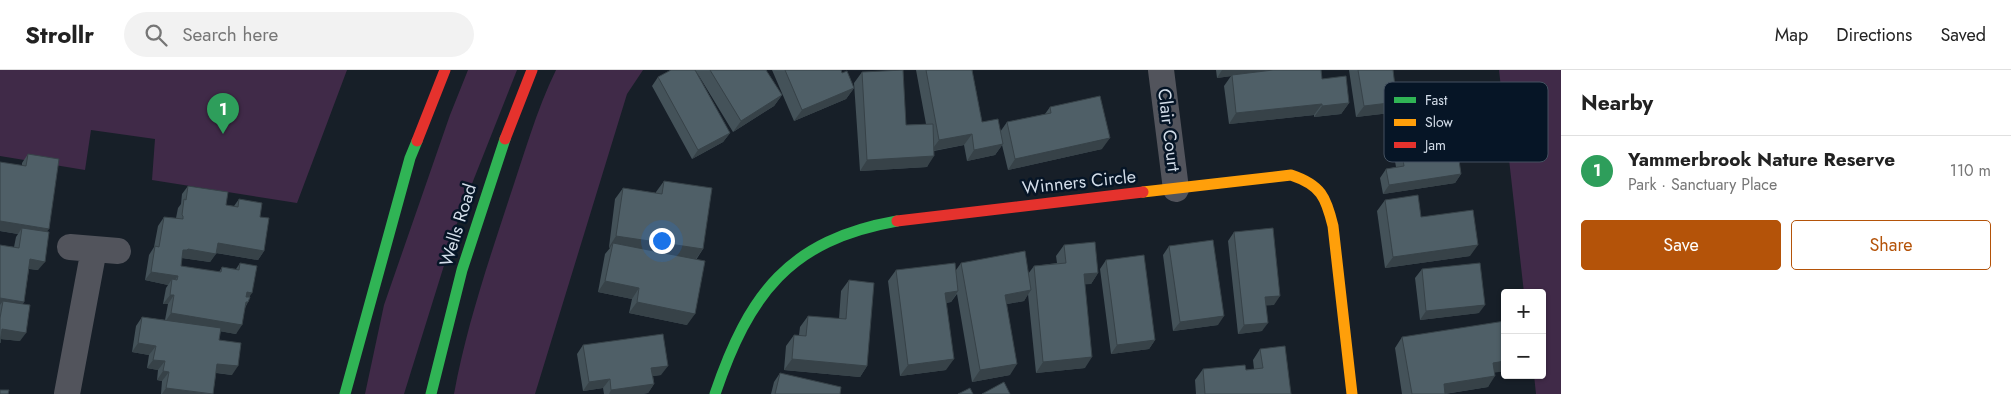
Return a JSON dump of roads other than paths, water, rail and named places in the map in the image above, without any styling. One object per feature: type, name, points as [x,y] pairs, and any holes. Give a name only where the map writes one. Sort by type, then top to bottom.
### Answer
[{"type":"street","points":[[345,394],[410,158],[445,70]]},
{"type":"street","name":"Wells Road","points":[[431,394],[438,359],[462,269],[504,138],[532,70]]},
{"type":"street","name":"Clair Court","points":[[1161,70],[1176,189]]},
{"type":"street","name":"Winners Circle","points":[[715,394],[729,352],[761,297],[785,271],[812,248],[844,234],[877,223],[1292,175],[1307,180],[1320,190],[1328,206],[1333,226],[1352,394]]},
{"type":"street","points":[[67,394],[94,249]]},
{"type":"place","name":"Yammerbrook Nature Reserve","points":[[223,134]]}]
